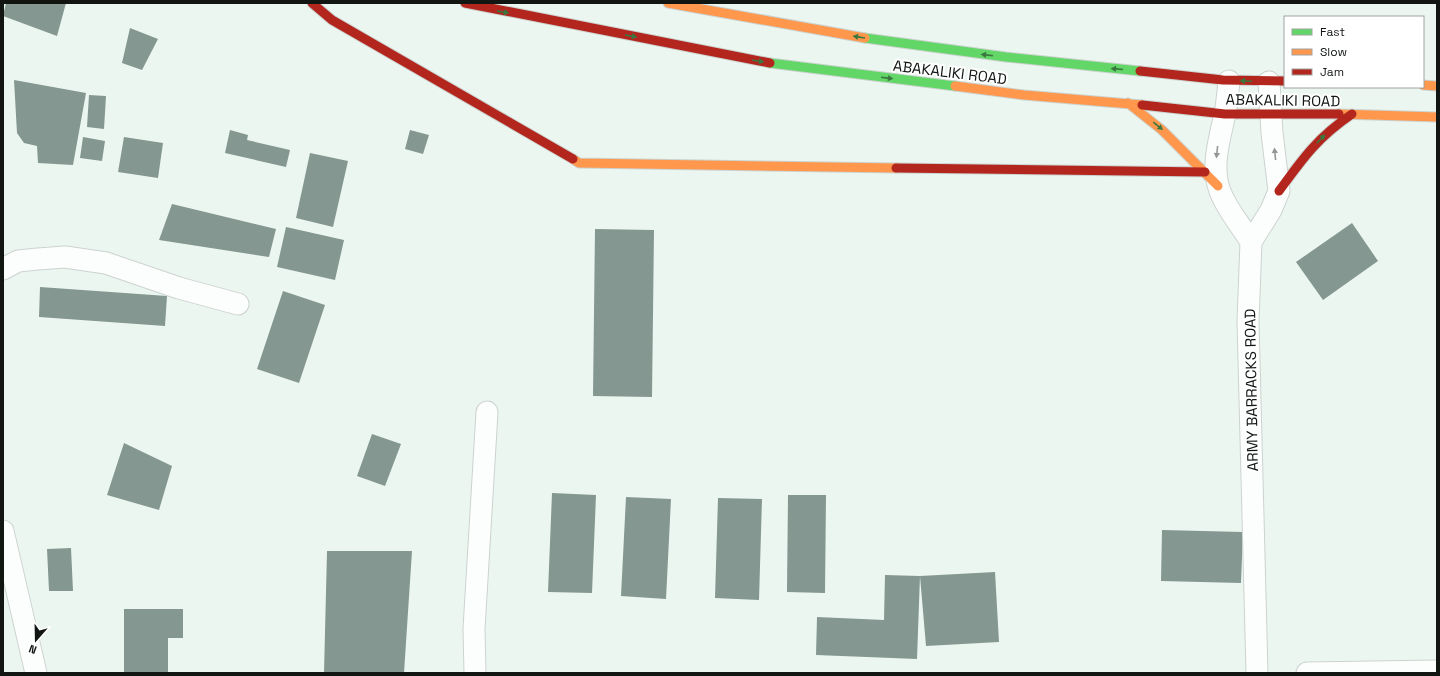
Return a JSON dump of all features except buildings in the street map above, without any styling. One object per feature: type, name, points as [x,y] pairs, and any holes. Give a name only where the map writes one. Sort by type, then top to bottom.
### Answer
[{"type":"main road","points":[[312,3],[332,20],[579,163],[1211,179]]},
{"type":"main road","name":"ABAKALIKI ROAD","points":[[465,3],[763,62],[1024,95],[1127,103],[1225,114],[1352,114],[1437,117]]},
{"type":"main road","name":"ABAKALIKI ROAD","points":[[668,3],[760,22],[928,48],[1029,61],[1228,81],[1277,82]]},
{"type":"main road","points":[[1424,85],[1437,86]]},
{"type":"main road","points":[[1127,103],[1162,130],[1211,179]]},
{"type":"main road","points":[[1279,191],[1320,139],[1331,128],[1352,114]]},
{"type":"street","points":[[1228,81],[1225,114],[1217,154],[1216,172],[1211,179],[1251,242]]},
{"type":"street","name":"ARMY BARRACKS ROAD","points":[[1257,673],[1248,321],[1251,242],[1271,210],[1279,191],[1271,114],[1277,82]]},
{"type":"street","points":[[3,270],[18,261],[65,257],[106,263],[179,288],[238,304]]},
{"type":"street","points":[[475,673],[474,629],[487,412]]},
{"type":"street","points":[[3,531],[36,673]]},
{"type":"street","points":[[1307,673],[1437,671]]},
{"type":"traffic: fast","points":[[865,38],[1006,57],[1140,71]]},
{"type":"traffic: fast","points":[[770,63],[955,86]]},
{"type":"traffic: slow","points":[[668,3],[865,38]]},
{"type":"traffic: slow","points":[[1424,85],[1437,86]]},
{"type":"traffic: slow","points":[[955,86],[1024,95],[1142,105]]},
{"type":"traffic: slow","points":[[1128,103],[1162,130],[1218,186]]},
{"type":"traffic: slow","points":[[1339,114],[1437,117]]},
{"type":"traffic: slow","points":[[573,159],[579,163],[896,168]]},
{"type":"traffic: jam","points":[[312,3],[332,20],[573,159]]},
{"type":"traffic: jam","points":[[465,3],[770,63]]},
{"type":"traffic: jam","points":[[1140,71],[1223,80],[1284,81]]},
{"type":"traffic: jam","points":[[1142,105],[1225,114],[1339,114]]},
{"type":"traffic: jam","points":[[1279,191],[1320,140],[1352,114]]},
{"type":"traffic: jam","points":[[896,168],[1205,172]]}]
